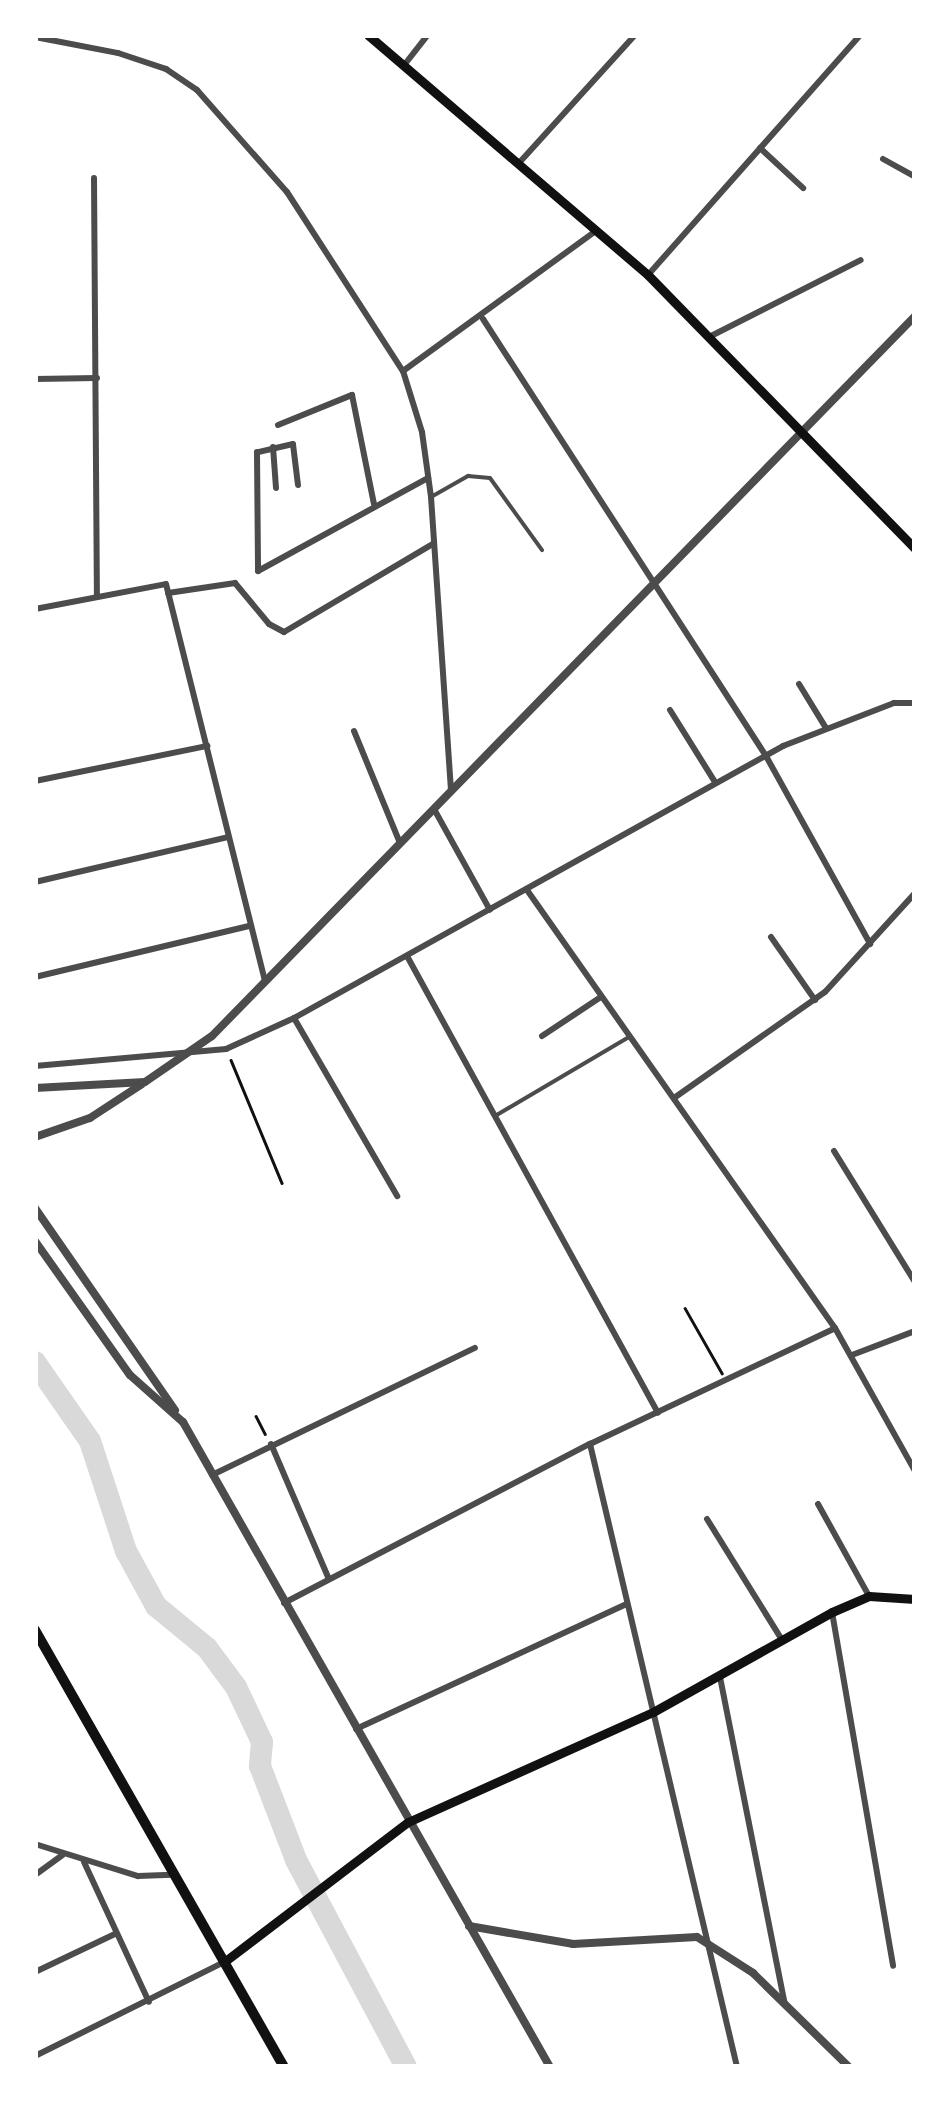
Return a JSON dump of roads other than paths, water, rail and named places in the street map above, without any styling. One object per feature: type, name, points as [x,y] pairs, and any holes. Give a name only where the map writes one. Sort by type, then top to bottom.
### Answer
[{"type":"main road","points":[[368,35],[648,275],[915,549]]},
{"type":"main road","points":[[224,1962],[260,1930],[408,1822],[653,1712],[832,1612],[869,1596],[915,1599]]},
{"type":"main road","points":[[35,1630],[284,2067]]},
{"type":"street","points":[[405,64],[428,35]]},
{"type":"street","points":[[519,164],[635,35]]},
{"type":"street","points":[[648,275],[860,35]]},
{"type":"street","points":[[35,37],[118,53],[166,70],[197,90],[286,192],[403,370],[432,497],[450,791]]},
{"type":"street","points":[[760,148],[803,188]]},
{"type":"street","points":[[882,160],[915,177]]},
{"type":"street","points":[[94,178],[97,597]]},
{"type":"street","points":[[403,370],[482,319],[598,230]]},
{"type":"street","points":[[709,337],[861,260]]},
{"type":"street","points":[[35,1138],[90,1118],[198,1048],[799,430],[915,316]]},
{"type":"street","points":[[482,319],[656,579],[766,756],[870,944]]},
{"type":"street","points":[[35,379],[97,378]]},
{"type":"street","points":[[278,425],[352,395],[374,504]]},
{"type":"street","points":[[298,485],[294,444],[258,452],[258,572],[374,504],[428,478]]},
{"type":"street","points":[[273,447],[276,488]]},
{"type":"street","points":[[35,610],[97,597],[235,584],[284,632],[433,544]]},
{"type":"street","points":[[167,588],[248,926],[265,981]]},
{"type":"street","points":[[799,684],[826,728]]},
{"type":"street","points":[[35,1066],[198,1048],[226,1049],[294,1018],[766,756],[894,703],[915,703]]},
{"type":"street","points":[[670,710],[715,782]]},
{"type":"street","points":[[354,731],[400,844]]},
{"type":"street","points":[[35,782],[206,746]]},
{"type":"street","points":[[434,809],[490,910]]},
{"type":"street","points":[[35,882],[228,837]]},
{"type":"street","points":[[526,890],[835,1328],[915,1471]]},
{"type":"street","points":[[674,1098],[815,1000],[915,893]]},
{"type":"street","points":[[35,978],[248,926]]},
{"type":"street","points":[[771,937],[815,1000]]},
{"type":"street","points":[[406,956],[658,1413]]},
{"type":"street","points":[[542,1036],[601,997]]},
{"type":"street","points":[[294,1018],[397,1196]]},
{"type":"street","points":[[35,1088],[145,1082]]},
{"type":"street","points":[[834,1151],[915,1282]]},
{"type":"street","points":[[35,1208],[183,1422],[550,2067]]},
{"type":"street","points":[[35,1241],[130,1376],[183,1422]]},
{"type":"street","points":[[283,1603],[590,1444],[728,1382],[835,1328]]},
{"type":"street","points":[[852,1355],[915,1331]]},
{"type":"street","points":[[211,1476],[476,1348]]},
{"type":"street","points":[[271,1444],[328,1577]]},
{"type":"street","points":[[590,1444],[737,2067]]},
{"type":"street","points":[[818,1504],[869,1596]]},
{"type":"street","points":[[707,1519],[782,1640]]},
{"type":"street","points":[[356,1730],[627,1604]]},
{"type":"street","points":[[832,1612],[893,1966]]},
{"type":"street","points":[[720,1678],[785,2006]]},
{"type":"street","points":[[35,1844],[84,1862],[158,1879],[172,1875]]},
{"type":"street","points":[[35,1875],[64,1855]]},
{"type":"street","points":[[84,1862],[150,2002]]},
{"type":"street","points":[[468,1926],[572,1944],[696,1937],[753,1973],[848,2067]]},
{"type":"street","points":[[35,1972],[115,1934]]},
{"type":"street","points":[[35,2056],[224,1962]]},
{"type":"lane","points":[[432,497],[468,476],[490,478],[542,550]]},
{"type":"lane","points":[[495,1116],[629,1037]]},
{"type":"waterway","points":[[35,1362],[90,1441],[126,1551],[156,1606],[207,1648],[236,1687],[262,1742],[260,1766],[296,1860],[406,2067]]}]
